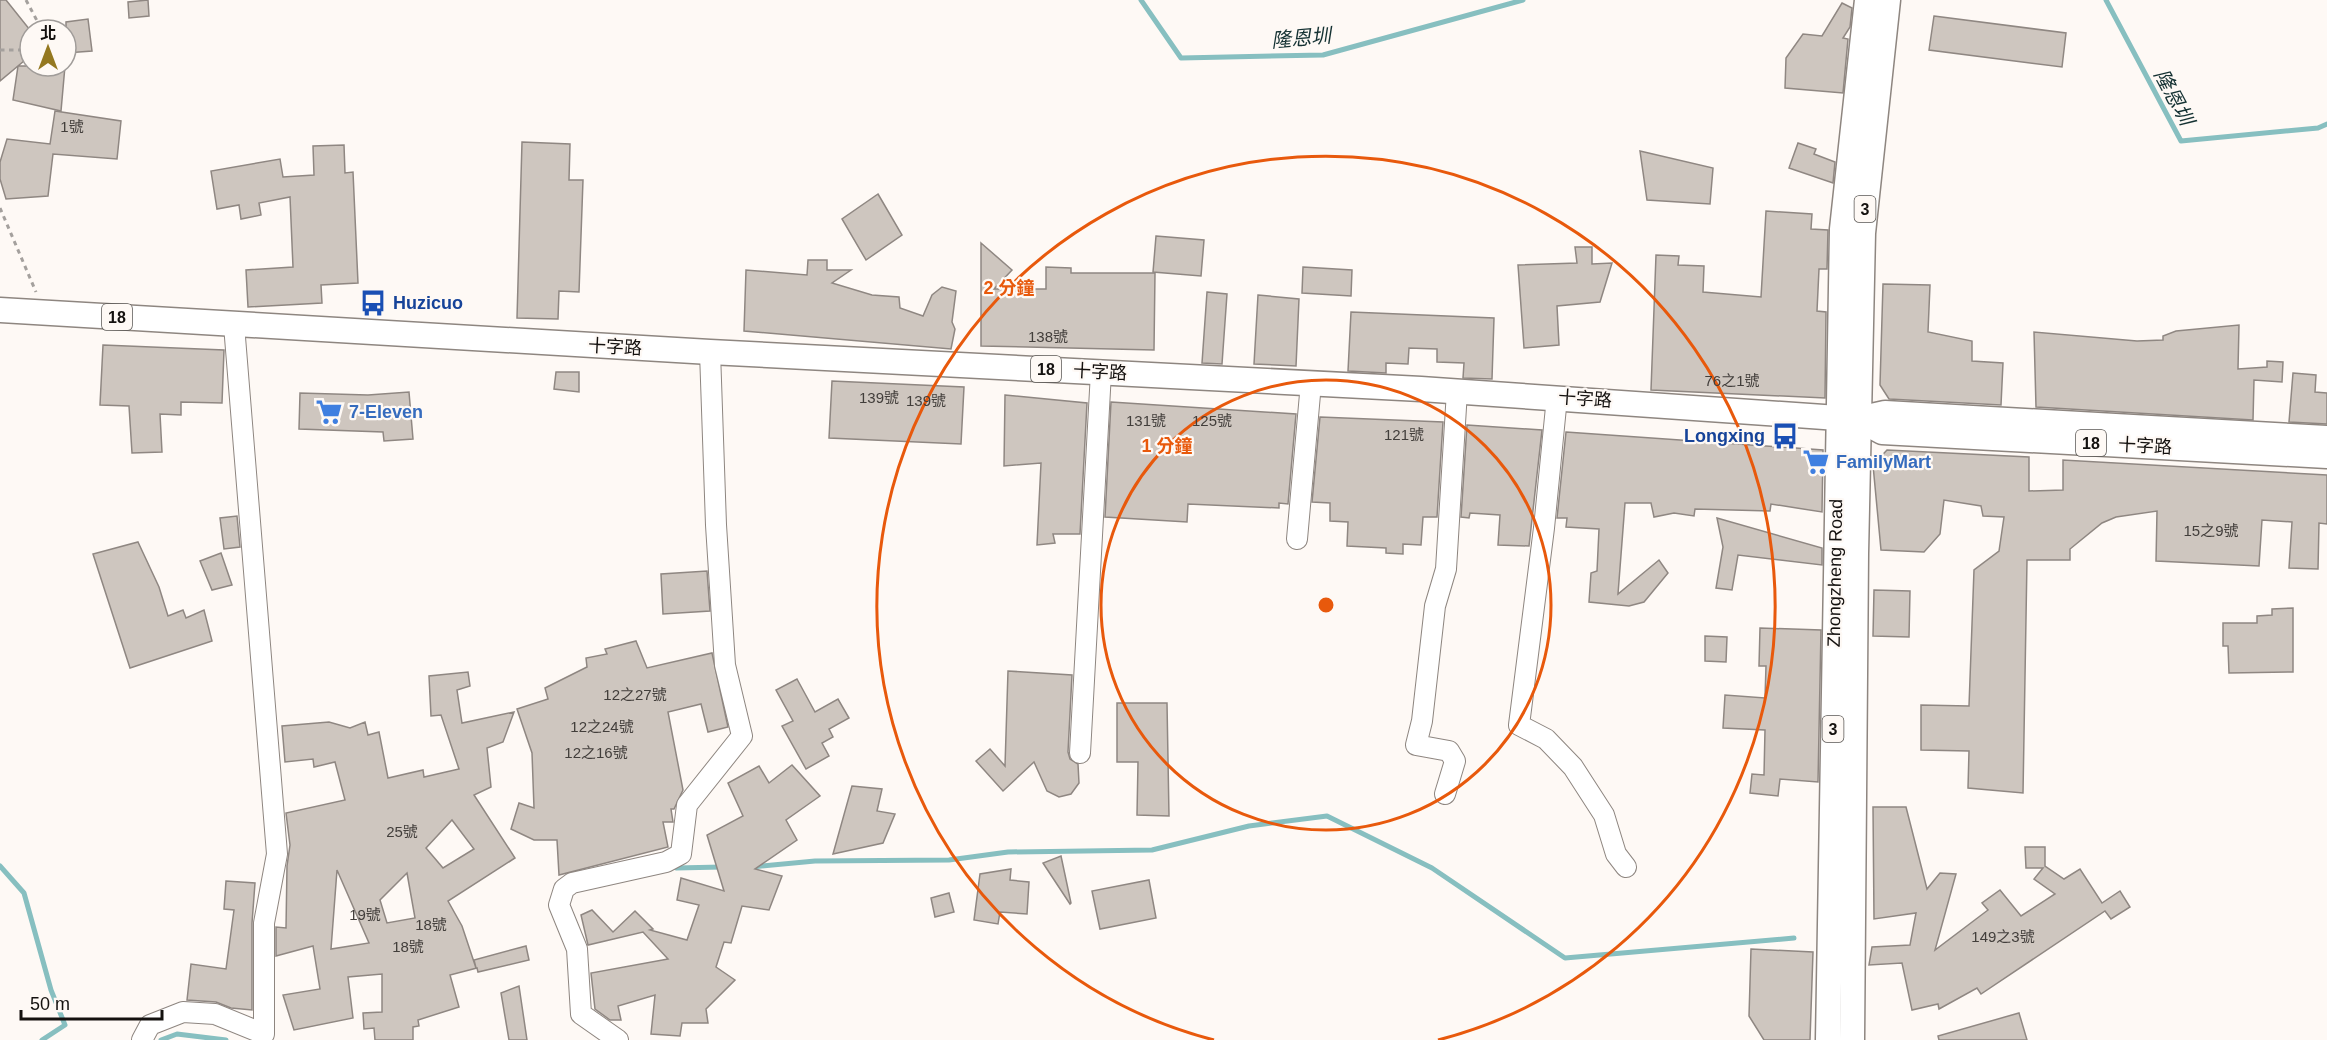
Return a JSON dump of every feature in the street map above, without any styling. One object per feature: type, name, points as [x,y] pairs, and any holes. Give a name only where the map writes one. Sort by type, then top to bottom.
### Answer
[{"type":"main road","name":"Zhongzheng Road","points":[[1852,1040],[1848,419],[1842,229],[1867,0]]},
{"type":"main road","name":"Zhongzheng Road","points":[[1828,1040],[1848,419],[1863,233],[1888,0]]},
{"type":"main road","name":"18","points":[[0,310],[234,325]]},
{"type":"main road","name":"十字路","points":[[234,325],[1457,391],[1848,419],[1885,413],[2327,438]]},
{"type":"main road","name":"十字路","points":[[1848,419],[1882,432],[2327,456]]},
{"type":"street","points":[[142,1040],[150,1025],[183,1012],[215,1014],[270,1037],[264,923],[277,854],[234,325]]},
{"type":"street","points":[[618,1040],[581,1014],[577,949],[559,905],[564,889],[572,883],[666,862],[681,854],[687,805],[742,736],[725,665],[716,525],[711,352]]},
{"type":"street","points":[[1080,753],[1101,372]]},
{"type":"street","points":[[1297,539],[1311,383]]},
{"type":"street","points":[[1445,794],[1455,761],[1449,751],[1416,745],[1422,721],[1435,606],[1446,570],[1457,391]]},
{"type":"street","points":[[1557,397],[1544,528],[1519,725],[1546,739],[1573,767],[1604,815],[1616,854],[1626,867]]},
{"type":"path","points":[[26,0],[36,18]]},
{"type":"path","points":[[0,50],[18,50]]},
{"type":"path","points":[[0,208],[36,291],[39,312]]},
{"type":"building","points":[[0,0],[6,0],[20,18],[18,18],[18,66],[0,81]]},
{"type":"building","points":[[148,0],[149,16],[129,18],[128,2]]},
{"type":"building","points":[[1842,3],[1852,8],[1850,27],[1843,38],[1848,39],[1843,93],[1785,88],[1786,58],[1803,34],[1822,36]]},
{"type":"building","points":[[1934,16],[2066,33],[2062,67],[1929,50]]},
{"type":"building","points":[[88,19],[92,51],[78,52],[78,20]]},
{"type":"building","points":[[18,66],[18,78],[64,78],[61,111],[13,100]]},
{"type":"building","points":[[55,111],[121,121],[117,159],[53,154],[48,196],[6,199],[0,179],[0,162],[7,139],[50,144]]},
{"type":"building","points":[[522,142],[570,144],[569,180],[583,180],[579,292],[559,291],[558,319],[517,318]]},
{"type":"building","points":[[1798,143],[1816,149],[1814,154],[1835,162],[1833,183],[1789,168]]},
{"type":"building","points":[[344,145],[345,173],[353,172],[358,283],[321,285],[322,303],[248,307],[246,270],[293,267],[290,197],[259,203],[261,215],[241,219],[239,205],[217,209],[211,171],[280,159],[283,177],[314,175],[313,146]]},
{"type":"building","points":[[1640,151],[1713,168],[1710,204],[1647,200]]},
{"type":"building","points":[[878,194],[902,235],[866,260],[842,219]]},
{"type":"building","points":[[1766,211],[1812,214],[1811,229],[1828,230],[1827,269],[1819,269],[1817,311],[1826,312],[1825,398],[1651,390],[1656,255],[1679,256],[1678,265],[1704,266],[1703,292],[1761,297]]},
{"type":"building","points":[[1156,236],[1204,240],[1201,276],[1153,272]]},
{"type":"building","points":[[981,243],[1012,270],[994,289],[1046,289],[1046,267],[1071,268],[1071,273],[1155,273],[1154,350],[981,346]]},
{"type":"building","points":[[1575,247],[1592,247],[1592,264],[1612,263],[1600,302],[1557,306],[1559,345],[1524,348],[1518,265],[1577,263]]},
{"type":"building","points":[[808,260],[827,260],[827,270],[851,270],[832,283],[872,295],[899,297],[900,308],[923,316],[932,295],[942,287],[956,291],[952,322],[955,329],[951,349],[744,331],[746,270],[807,275]]},
{"type":"building","points":[[1303,267],[1352,270],[1351,296],[1302,293]]},
{"type":"building","points":[[1883,284],[1930,285],[1928,332],[1972,341],[1972,361],[2003,363],[2001,405],[1889,399],[1880,385]]},
{"type":"building","points":[[1207,292],[1227,294],[1222,364],[1202,363]]},
{"type":"building","points":[[1258,295],[1299,299],[1296,366],[1254,364]]},
{"type":"building","points":[[1351,312],[1494,318],[1492,379],[1463,378],[1464,363],[1437,362],[1437,349],[1409,348],[1408,364],[1386,363],[1386,373],[1348,371]]},
{"type":"building","points":[[2239,325],[2238,369],[2267,367],[2267,361],[2283,362],[2282,382],[2254,380],[2253,420],[2036,407],[2034,332],[2137,341],[2163,340],[2163,336],[2176,331]]},
{"type":"building","points":[[103,345],[224,350],[222,403],[181,402],[181,415],[160,414],[162,452],[132,453],[129,406],[100,405]]},
{"type":"building","points":[[556,372],[579,372],[579,392],[554,389]]},
{"type":"building","points":[[2293,373],[2316,375],[2315,392],[2327,393],[2327,424],[2289,422]]},
{"type":"building","points":[[832,381],[964,387],[961,444],[829,438]]},
{"type":"building","points":[[409,392],[413,439],[384,441],[383,432],[299,429],[300,393],[368,395]]},
{"type":"building","points":[[1005,395],[1087,403],[1080,534],[1053,534],[1055,543],[1037,545],[1041,463],[1004,466]]},
{"type":"building","points":[[1111,402],[1296,414],[1288,504],[1279,503],[1279,508],[1188,504],[1187,522],[1105,517]]},
{"type":"building","points":[[1320,417],[1443,422],[1437,517],[1423,517],[1421,545],[1403,544],[1403,554],[1386,553],[1386,548],[1347,546],[1348,522],[1330,521],[1330,503],[1312,502]]},
{"type":"building","points":[[1467,425],[1542,430],[1529,546],[1498,545],[1500,515],[1470,513],[1469,518],[1461,517]]},
{"type":"building","points":[[1566,432],[1823,450],[1822,512],[1771,504],[1770,511],[1695,509],[1694,516],[1674,513],[1654,517],[1651,503],[1625,503],[1618,594],[1659,560],[1668,573],[1644,602],[1629,606],[1589,602],[1591,573],[1597,571],[1599,529],[1566,527],[1567,518],[1557,518]]},
{"type":"building","points":[[1887,450],[2029,457],[2029,491],[2063,490],[2063,460],[2327,475],[2327,524],[2319,523],[2318,569],[2289,568],[2292,522],[2262,520],[2259,566],[2156,561],[2157,511],[2116,517],[2102,523],[2070,549],[2070,560],[2027,560],[2023,793],[1968,788],[1969,751],[1921,750],[1921,705],[1969,706],[1974,570],[1999,551],[2004,517],[1983,516],[1981,506],[1944,500],[1940,534],[1924,552],[1881,550],[1873,465]]},
{"type":"building","points":[[237,516],[240,547],[224,549],[220,518]]},
{"type":"building","points":[[1717,518],[1822,548],[1822,565],[1738,555],[1732,590],[1716,588],[1723,547]]},
{"type":"building","points":[[138,542],[159,587],[168,616],[183,610],[186,618],[204,610],[212,641],[130,668],[93,554]]},
{"type":"building","points":[[221,553],[232,585],[212,590],[200,561]]},
{"type":"building","points":[[707,571],[710,611],[663,614],[661,574]]},
{"type":"building","points":[[1874,590],[1910,591],[1909,637],[1873,636]]},
{"type":"building","points":[[2293,608],[2293,672],[2229,673],[2228,646],[2223,646],[2223,623],[2257,623],[2257,616],[2272,615],[2272,609]]},
{"type":"building","points":[[1760,628],[1821,630],[1818,782],[1780,779],[1778,796],[1750,793],[1752,774],[1764,775],[1765,730],[1723,728],[1725,695],[1765,698],[1766,666],[1759,666]]},
{"type":"building","points":[[1705,636],[1727,637],[1726,662],[1705,661]]},
{"type":"building","points":[[636,641],[647,668],[712,653],[728,727],[708,732],[701,704],[668,712],[683,790],[674,809],[671,809],[673,822],[663,822],[668,847],[559,875],[557,840],[534,840],[511,829],[519,803],[534,808],[532,753],[517,709],[548,699],[545,688],[587,667],[586,658],[607,654],[605,649]]},
{"type":"building","points":[[1008,671],[1072,675],[1068,752],[1070,759],[1078,764],[1079,783],[1071,794],[1059,797],[1047,791],[1034,762],[1003,791],[976,761],[990,749],[1005,766]]},
{"type":"building","points":[[468,672],[470,686],[457,690],[462,723],[514,712],[503,742],[487,748],[491,787],[474,795],[515,858],[448,901],[462,926],[476,968],[474,960],[526,946],[529,960],[478,972],[477,968],[450,975],[459,1007],[418,1020],[419,1026],[413,1027],[413,1040],[375,1040],[374,1028],[364,1029],[363,1013],[382,1012],[382,974],[348,977],[353,1018],[294,1030],[283,995],[320,989],[313,946],[276,956],[276,927],[286,928],[287,866],[290,845],[286,813],[345,800],[335,762],[314,767],[313,759],[285,762],[282,726],[329,722],[350,728],[365,722],[368,735],[379,732],[388,778],[423,770],[424,777],[459,769],[441,715],[431,716],[429,676]],"holes":[[[452,820],[474,849],[443,868],[426,848]],[[337,870],[369,943],[331,949]],[[407,873],[415,918],[387,923],[380,900]]]},
{"type":"building","points":[[797,679],[815,712],[838,699],[849,718],[829,729],[833,737],[822,743],[829,756],[806,769],[782,726],[793,721],[776,690]]},
{"type":"building","points":[[1117,703],[1167,703],[1169,816],[1137,815],[1138,762],[1117,762]]},
{"type":"building","points":[[792,765],[820,796],[786,820],[797,840],[755,869],[782,876],[769,910],[742,906],[731,943],[724,942],[716,967],[735,980],[706,1009],[708,1023],[682,1023],[680,1036],[651,1034],[655,995],[618,1006],[621,1020],[610,1020],[595,1009],[591,973],[668,959],[643,932],[588,945],[581,915],[592,910],[613,932],[635,911],[653,929],[650,930],[687,940],[699,905],[677,900],[681,878],[724,891],[707,835],[743,816],[728,783],[759,766],[769,783]]},
{"type":"building","points":[[852,786],[882,789],[877,811],[895,814],[883,843],[833,854]]},
{"type":"building","points":[[1873,807],[1906,807],[1927,889],[1940,873],[1956,874],[1935,950],[1988,910],[1982,903],[2000,890],[2021,916],[2055,894],[2034,879],[2043,868],[2026,868],[2025,847],[2045,847],[2045,866],[2064,879],[2080,869],[2102,903],[2120,891],[2130,907],[2111,919],[2105,911],[1981,994],[1977,988],[1939,1009],[1938,1004],[1912,1010],[1902,963],[1869,965],[1872,947],[1910,945],[1916,913],[1874,919]]},
{"type":"building","points":[[1061,856],[1071,903],[1070,904],[1043,863]]},
{"type":"building","points":[[1011,869],[1010,880],[1029,882],[1027,914],[1000,912],[998,924],[974,920],[980,874]]},
{"type":"building","points":[[1149,880],[1156,918],[1100,929],[1092,891]]},
{"type":"building","points":[[226,881],[255,883],[252,923],[252,1010],[231,1008],[216,1002],[187,1000],[191,964],[226,969],[234,910],[224,909]]},
{"type":"building","points":[[949,893],[954,912],[935,917],[931,898]]},
{"type":"building","points":[[1751,949],[1813,952],[1810,1040],[1764,1040],[1749,1016]]},
{"type":"building","points":[[519,986],[527,1040],[509,1040],[501,993]]},
{"type":"building","points":[[2019,1013],[2027,1040],[1939,1040],[1938,1036]]},
{"type":"waterway","name":"隆恩圳","points":[[1141,0],[1181,58],[1323,55],[1523,0]]},
{"type":"waterway","name":"隆恩圳","points":[[2106,0],[2181,141],[2318,128],[2327,124]]},
{"type":"waterway","points":[[752,867],[815,861],[949,860],[1008,852],[1152,850],[1249,826],[1327,816],[1432,868],[1565,958],[1794,938]]},
{"type":"waterway","points":[[0,866],[24,893],[51,990],[65,1025],[42,1040]]},
{"type":"waterway","points":[[676,868],[722,867]]},
{"type":"waterway","points":[[161,1040],[177,1034],[226,1040]]},
{"type":"place","name":"Huzicuo","points":[[373,303]]},
{"type":"place","name":"7-Eleven","points":[[329,412]]},
{"type":"place","name":"Longxing","points":[[1785,436]]},
{"type":"place","name":"FamilyMart","points":[[1816,462]]}]
